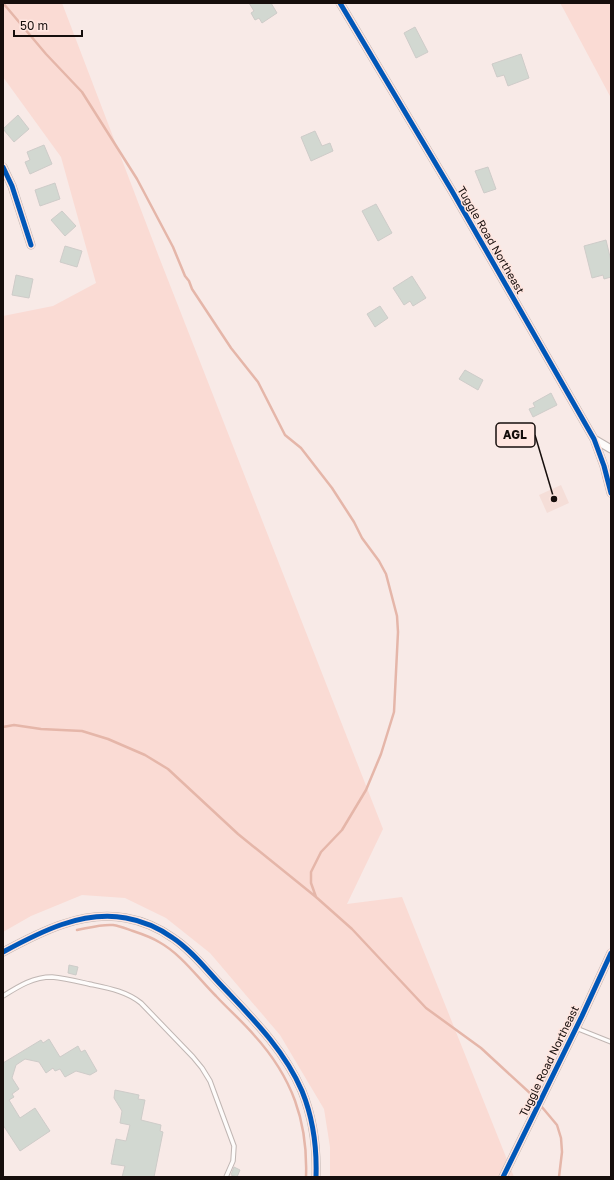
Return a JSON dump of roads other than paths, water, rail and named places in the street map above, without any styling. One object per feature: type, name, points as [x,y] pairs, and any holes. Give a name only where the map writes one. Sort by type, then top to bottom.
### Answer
[{"type":"street","name":"Tuggle Road Northeast","points":[[340,3],[456,197],[594,439],[604,466],[611,493]]},
{"type":"street","points":[[3,167],[12,186],[31,246]]},
{"type":"street","points":[[594,439],[611,449]]},
{"type":"street","points":[[3,952],[57,926],[77,920],[98,917],[118,917],[139,921],[161,930],[174,938],[190,952],[254,1020],[273,1042],[292,1070],[303,1093],[310,1116],[316,1162],[316,1177]]},
{"type":"street","name":"Tuggle Road Northeast","points":[[503,1177],[611,953]]},
{"type":"lane","points":[[3,996],[31,980],[42,977],[52,977],[119,991],[134,997],[193,1057],[210,1081],[234,1146],[233,1161],[226,1177]]},
{"type":"lane","points":[[576,1028],[611,1042]]},
{"type":"waterway","points":[[3,3],[46,54],[82,92],[137,179],[173,247],[192,289],[231,348],[258,382],[285,435],[301,448],[332,488],[386,574],[397,616],[398,632],[394,712],[381,754],[366,790],[342,830],[321,852],[311,872],[311,883],[316,897]]},
{"type":"waterway","points":[[3,727],[14,725],[41,729],[82,731],[108,739],[145,755],[168,769],[238,834],[316,897],[352,929],[426,1008],[481,1048],[531,1094],[557,1125],[561,1138],[562,1152],[559,1177]]},
{"type":"waterway","points":[[77,930],[113,925],[140,933],[156,940],[175,953],[249,1030],[267,1051],[278,1067],[288,1084],[295,1101],[304,1137],[306,1177]]},
{"type":"place","name":"AGL","points":[[554,499]]}]
